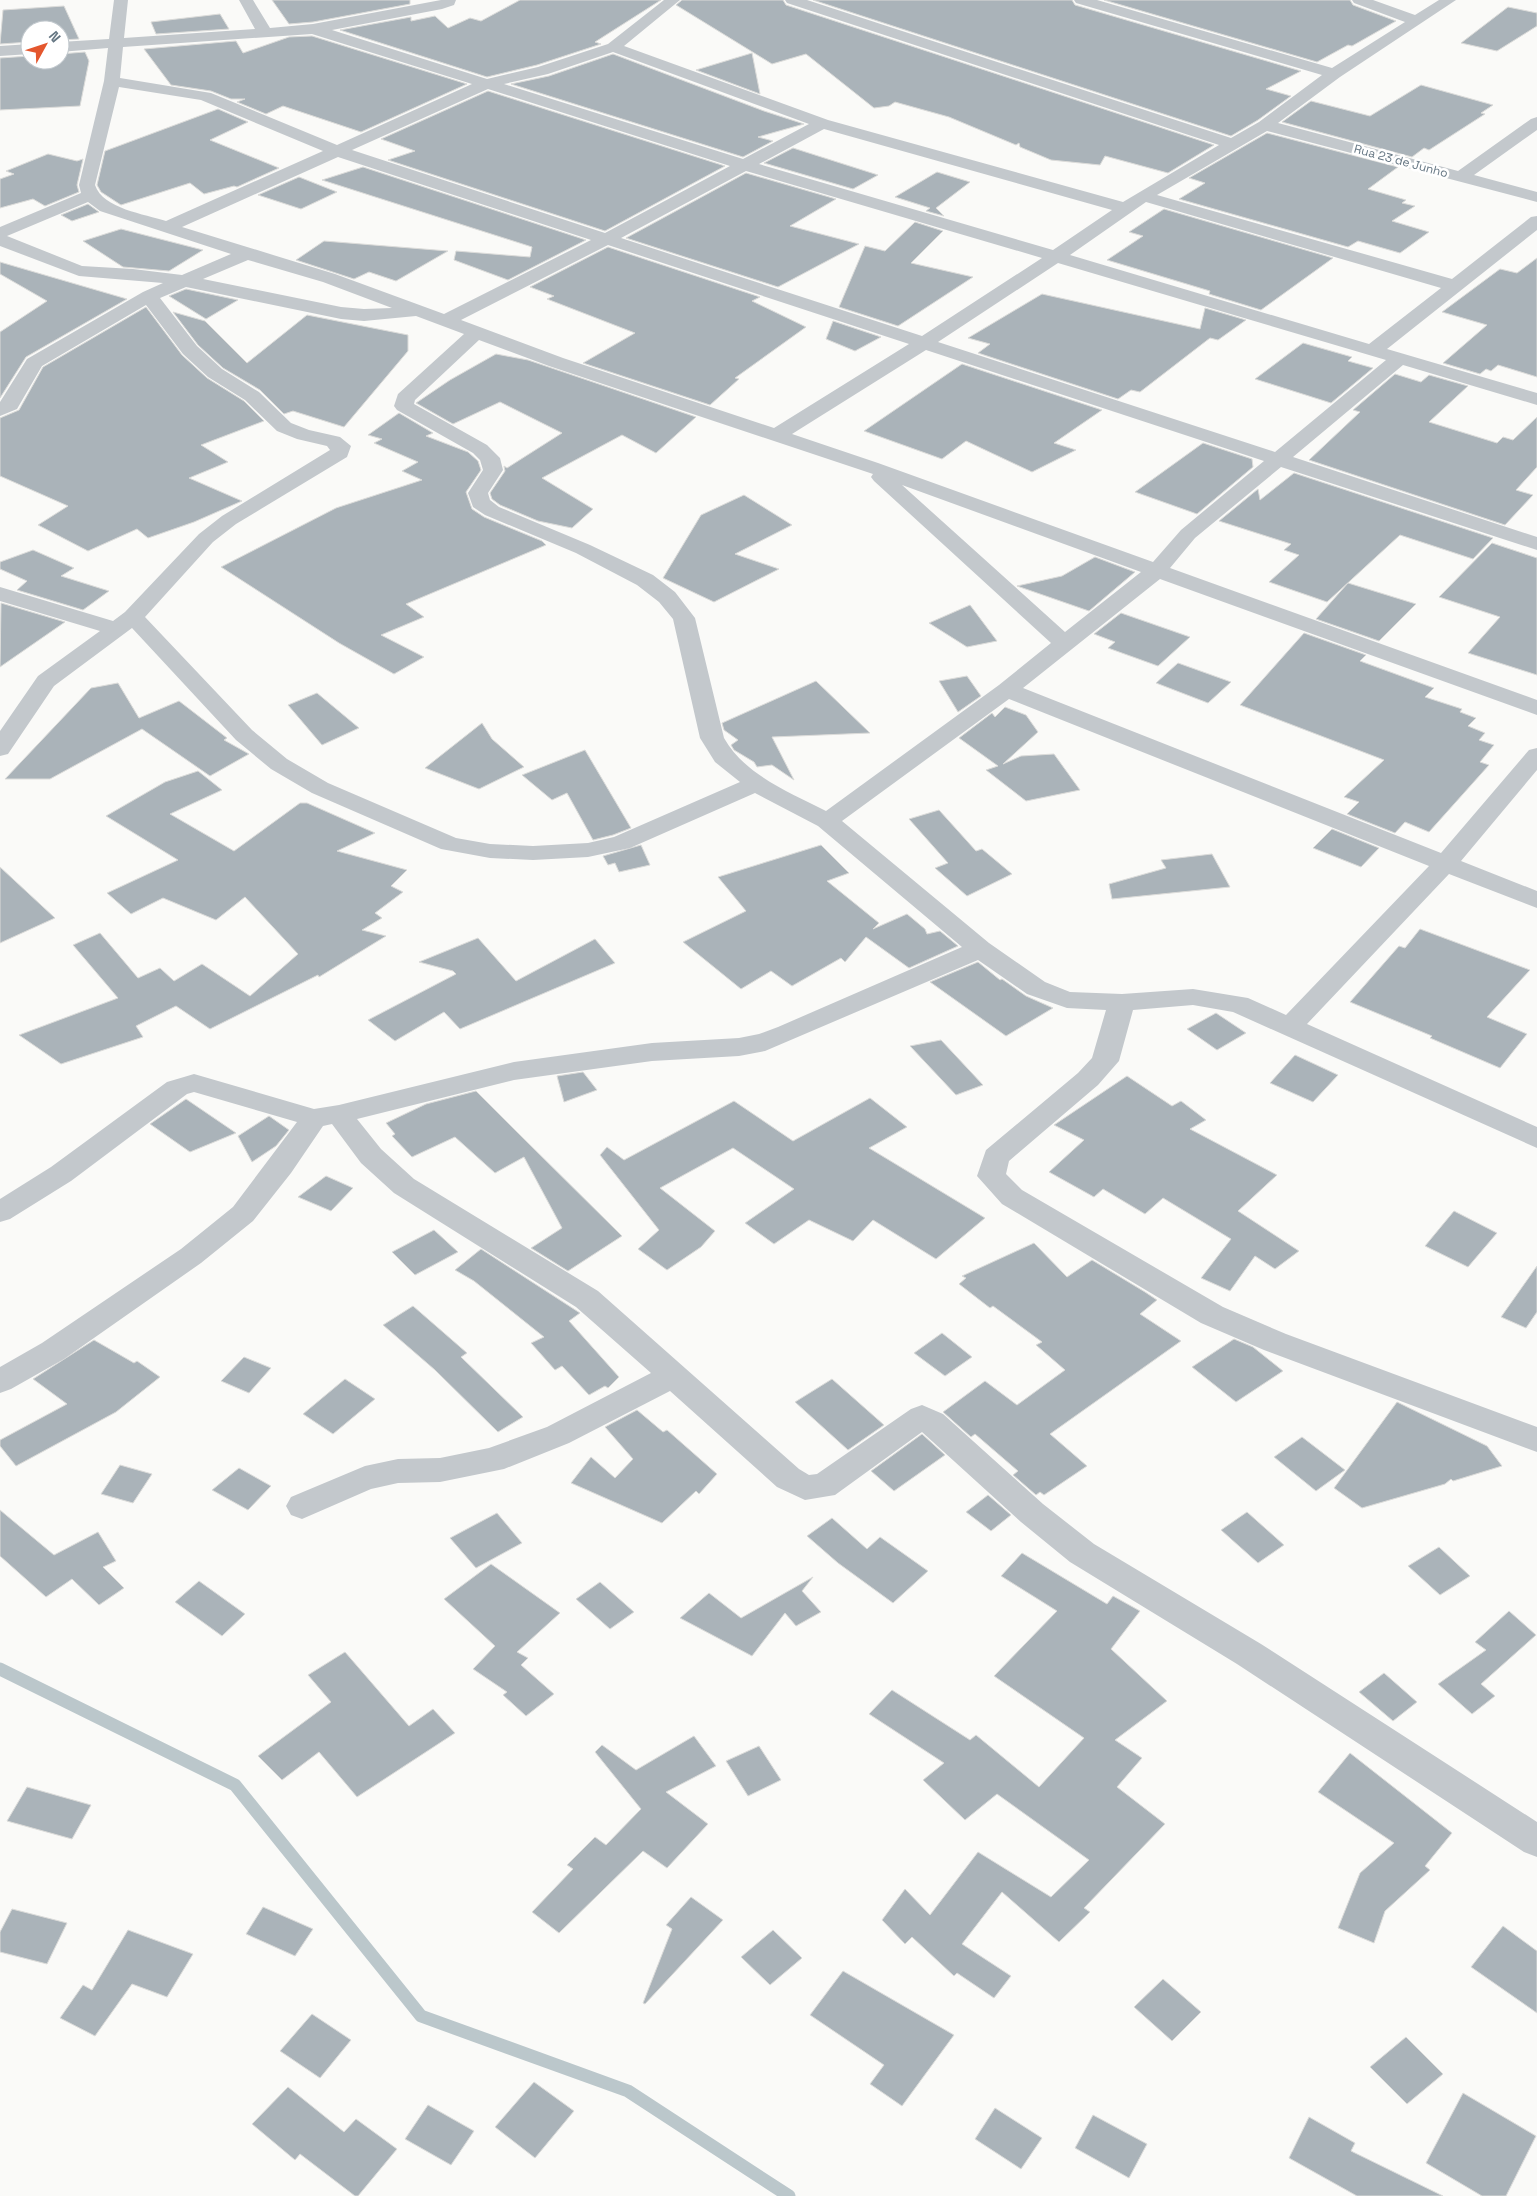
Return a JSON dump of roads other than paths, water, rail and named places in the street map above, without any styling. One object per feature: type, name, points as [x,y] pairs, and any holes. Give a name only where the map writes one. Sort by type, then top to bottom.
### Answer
[{"type":"street","points":[[122,0],[112,81],[87,185],[90,196],[106,207],[165,228],[329,278],[556,362],[871,468],[1537,708]]},
{"type":"street","points":[[246,0],[265,33]]},
{"type":"street","points":[[70,46],[313,29],[442,6],[449,2],[449,0]]},
{"type":"street","points":[[165,228],[488,83],[542,72],[613,47],[673,0]]},
{"type":"street","points":[[792,0],[1233,144]]},
{"type":"street","points":[[1081,0],[1334,74]]},
{"type":"street","points":[[1359,0],[1416,20]]},
{"type":"street","points":[[777,435],[924,343],[1143,196],[1265,125],[1334,74],[1449,0]]},
{"type":"street","points":[[313,29],[745,165],[1537,399]]},
{"type":"street","points":[[613,47],[822,123],[1125,208]]},
{"type":"street","points":[[0,51],[20,50]]},
{"type":"street","points":[[112,81],[205,96],[337,152],[1537,544]]},
{"type":"street","points":[[1461,177],[1537,122]]},
{"type":"street","points":[[445,320],[605,240],[822,123]]},
{"type":"street","name":"Rua 23 de Junho","points":[[1265,125],[1537,197]]},
{"type":"street","points":[[0,233],[90,196]]},
{"type":"street","points":[[1143,196],[1455,286]]},
{"type":"street","points":[[1373,350],[1537,221]]},
{"type":"street","points":[[0,240],[79,271],[184,281],[341,313],[378,314],[418,311]]},
{"type":"street","points":[[0,410],[10,405],[34,363],[48,352],[149,296],[247,254]]},
{"type":"street","points":[[0,749],[34,695],[46,681],[124,623],[206,538],[229,520],[340,453],[342,446],[333,441],[289,429],[252,396],[216,373],[190,350],[149,296]]},
{"type":"street","points":[[477,332],[405,398],[404,406],[480,449],[490,458],[493,470],[478,493],[480,503],[492,511],[584,549],[644,580],[667,597],[684,618],[712,738],[723,757],[756,784],[827,821],[980,949],[1036,988],[1067,1000],[1122,1002],[1202,998],[1239,1004],[1537,1138]]},
{"type":"street","points":[[827,821],[1008,690],[1156,571],[1188,534],[1275,459],[1399,358]]},
{"type":"street","points":[[871,468],[1065,644]]},
{"type":"street","points":[[0,595],[124,623],[244,735],[279,764],[320,788],[450,844],[490,851],[533,853],[605,847],[621,843],[756,784]]},
{"type":"street","points":[[1008,690],[1537,900]]},
{"type":"street","points":[[1290,1026],[1445,864],[1537,755]]},
{"type":"street","points":[[0,1381],[53,1350],[183,1262],[242,1214],[326,1116],[436,1088],[514,1071],[652,1052],[739,1047],[765,1042],[980,949]]},
{"type":"street","points":[[1122,1002],[1104,1061],[1088,1079],[996,1157],[991,1176],[1012,1197],[1212,1314],[1285,1345],[1537,1440]]},
{"type":"street","points":[[0,1212],[61,1174],[177,1088],[194,1083],[326,1116],[404,1186],[587,1300],[674,1375],[788,1478],[805,1488],[824,1486],[922,1417],[932,1422],[1032,1513],[1082,1553],[1249,1654],[1532,1830]]},
{"type":"street","points":[[302,1506],[365,1478],[398,1471],[440,1470],[494,1460],[558,1435],[674,1375]]},
{"type":"waterway","points":[[0,1669],[235,1785],[421,2016],[628,2091],[789,2196]]}]
